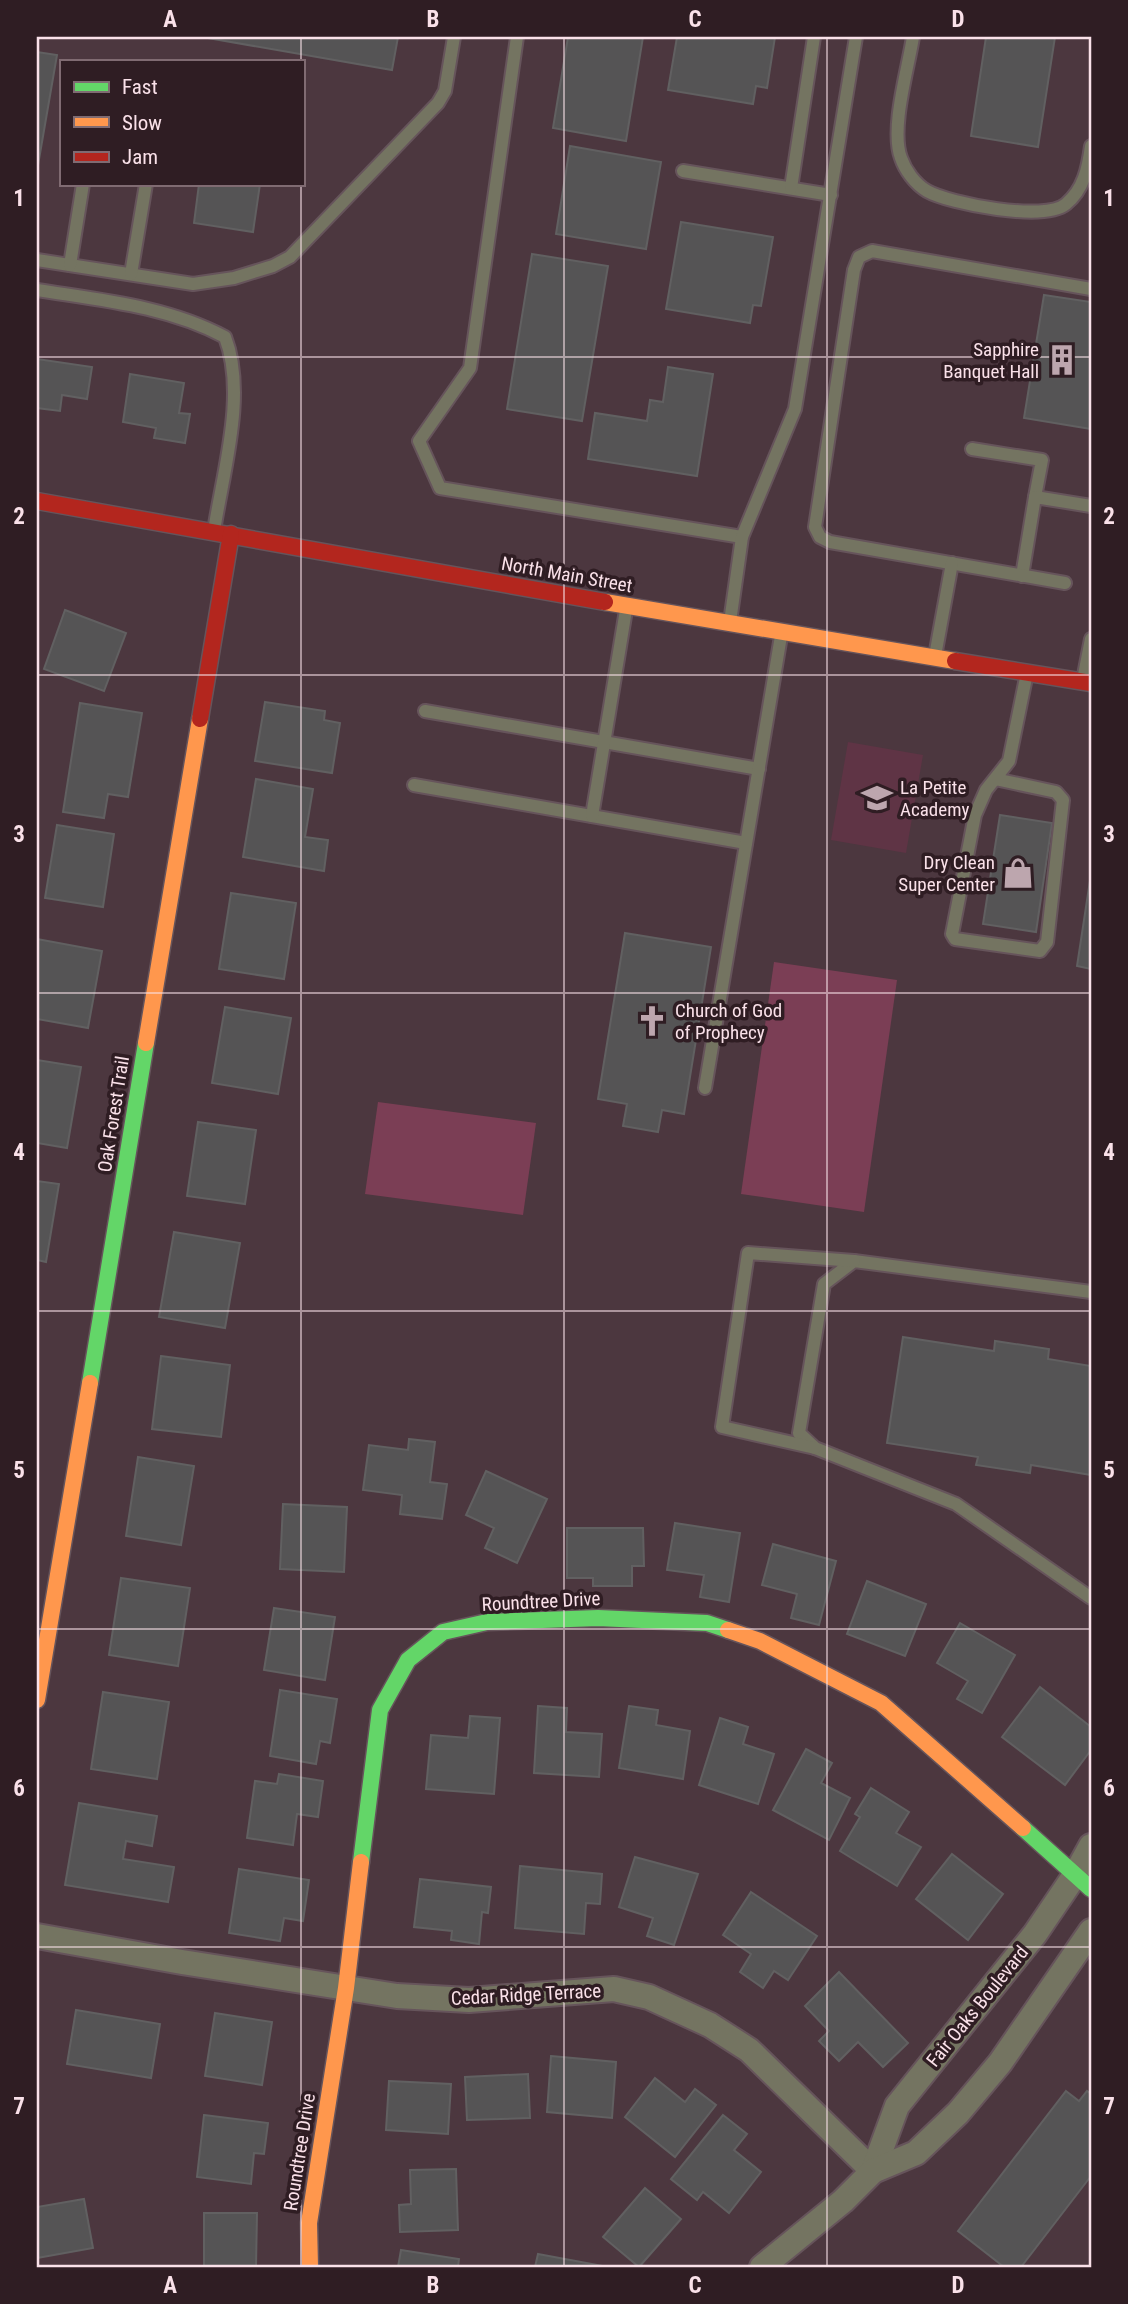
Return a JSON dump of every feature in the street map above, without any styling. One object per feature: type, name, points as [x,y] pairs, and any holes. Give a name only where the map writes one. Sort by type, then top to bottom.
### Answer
[{"type":"street","name":"North Main Street","points":[[37,501],[730,624],[1087,683]]},
{"type":"street","name":"Oak Forest Trail","points":[[37,1700],[231,534]]},
{"type":"street","name":"Roundtree Drive","points":[[310,2267],[309,2223],[346,1989],[380,1710],[408,1660],[443,1632],[487,1622],[598,1618],[707,1623],[760,1641],[881,1703],[1083,1882]]},
{"type":"street","name":"Fair Oaks Boulevard","points":[[873,2171],[897,2106],[1035,1934],[1083,1882],[1091,1846]]},
{"type":"street","name":"Fair Oaks Boulevard","points":[[762,2267],[843,2201],[873,2171],[916,2153],[958,2113],[1000,2063],[1091,1931]]},
{"type":"street","name":"Cedar Ridge Terrace","points":[[37,1936],[397,1996],[469,2000],[614,1989],[649,1997],[710,2025],[749,2050],[873,2171]]},
{"type":"lane","points":[[37,260],[193,284],[234,278],[290,257],[438,103],[445,91],[454,37]]},
{"type":"lane","points":[[517,37],[470,368],[419,441],[440,488],[742,537]]},
{"type":"lane","points":[[791,188],[814,37]]},
{"type":"lane","points":[[730,624],[742,537],[795,410],[856,37]]},
{"type":"lane","points":[[913,37],[896,143],[911,177],[926,190],[948,199],[1031,212],[1055,211],[1067,204],[1083,184],[1091,146]]},
{"type":"lane","points":[[683,171],[831,195]]},
{"type":"lane","points":[[70,265],[83,186]]},
{"type":"lane","points":[[131,274],[146,186]]},
{"type":"lane","points":[[1066,583],[830,542],[820,537],[815,527],[854,270],[859,257],[872,251],[1091,289]]},
{"type":"lane","points":[[37,290],[134,306],[197,322],[225,337],[233,358],[236,386],[214,531]]},
{"type":"lane","points":[[972,449],[1041,460],[1022,576]]},
{"type":"lane","points":[[1035,497],[1091,506]]},
{"type":"lane","points":[[935,657],[952,563]]},
{"type":"lane","points":[[592,816],[627,606]]},
{"type":"lane","points":[[705,1088],[782,632]]},
{"type":"lane","points":[[1087,683],[1091,639]]},
{"type":"lane","points":[[995,779],[1056,792],[1063,800],[1047,942],[1041,951],[955,939],[952,934],[975,815],[995,779],[1010,761],[1027,673]]},
{"type":"lane","points":[[425,711],[759,769]]},
{"type":"lane","points":[[414,785],[746,843]]},
{"type":"lane","points":[[1091,1292],[853,1261],[748,1253],[722,1427],[815,1448],[956,1504],[1091,1598]]},
{"type":"lane","points":[[815,1448],[799,1433],[824,1284],[853,1261]]},
{"type":"shaded area","name":"La Petite Academy","points":[[848,742],[923,755],[906,853],[831,840]]},
{"type":"shaded area","points":[[774,962],[897,980],[864,1212],[741,1194]]},
{"type":"shaded area","points":[[378,1102],[536,1123],[523,1215],[365,1194]]},
{"type":"building","points":[[202,37],[398,37],[392,70]]},
{"type":"building","points":[[568,37],[643,37],[626,141],[553,128]]},
{"type":"building","points":[[677,37],[775,37],[767,88],[756,86],[753,104],[668,90]]},
{"type":"building","points":[[986,37],[1055,37],[1038,147],[971,136]]},
{"type":"building","points":[[37,52],[57,55],[37,171]]},
{"type":"building","points":[[570,146],[661,162],[646,249],[556,234]]},
{"type":"building","points":[[199,186],[260,186],[253,232],[194,223]]},
{"type":"building","points":[[681,222],[773,237],[761,306],[753,305],[750,323],[666,309]]},
{"type":"building","points":[[532,254],[608,266],[582,421],[507,409]]},
{"type":"building","name":"Sapphire Banquet Hall","points":[[1044,295],[1091,302],[1091,429],[1024,418]]},
{"type":"building","points":[[37,359],[92,367],[87,399],[62,395],[60,411],[37,408]]},
{"type":"building","points":[[668,367],[713,374],[697,476],[588,459],[595,413],[647,421],[650,400],[663,402]]},
{"type":"building","points":[[130,374],[184,383],[179,413],[190,414],[185,443],[154,438],[156,428],[123,422]]},
{"type":"building","points":[[65,610],[126,633],[104,691],[44,669]]},
{"type":"building","points":[[265,702],[325,711],[324,720],[340,723],[332,773],[255,761]]},
{"type":"building","points":[[80,703],[142,713],[128,797],[108,794],[104,818],[63,812]]},
{"type":"building","points":[[256,779],[313,789],[305,837],[328,840],[324,871],[243,857]]},
{"type":"building","name":"Dry Clean Super Center","points":[[1000,815],[1052,823],[1036,932],[983,924]]},
{"type":"building","points":[[57,825],[114,834],[103,907],[45,898]]},
{"type":"building","points":[[1091,874],[1091,969],[1077,966]]},
{"type":"building","points":[[231,893],[296,903],[284,979],[219,969]]},
{"type":"building","points":[[625,933],[711,947],[684,1114],[662,1110],[658,1132],[623,1126],[627,1104],[598,1099]]},
{"type":"building","points":[[37,939],[102,951],[88,1028],[37,1019]]},
{"type":"building","points":[[225,1007],[291,1018],[278,1094],[212,1083]]},
{"type":"building","points":[[37,1060],[81,1067],[67,1148],[37,1143]]},
{"type":"building","points":[[198,1122],[256,1130],[245,1204],[187,1196]]},
{"type":"building","points":[[37,1181],[59,1184],[46,1262],[37,1260]]},
{"type":"building","points":[[174,1232],[240,1243],[225,1328],[159,1317]]},
{"type":"building","points":[[903,1337],[994,1351],[995,1341],[1049,1349],[1048,1359],[1091,1366],[1091,1475],[1031,1465],[1030,1473],[976,1465],[978,1457],[887,1443]]},
{"type":"building","points":[[161,1356],[230,1365],[221,1437],[152,1429]]},
{"type":"building","points":[[409,1439],[435,1442],[430,1482],[447,1484],[442,1519],[400,1514],[402,1495],[363,1490],[369,1445],[408,1450]]},
{"type":"building","points":[[138,1457],[194,1466],[181,1545],[126,1536]]},
{"type":"building","points":[[486,1471],[547,1499],[517,1563],[485,1548],[494,1528],[466,1515]]},
{"type":"building","points":[[283,1504],[347,1507],[344,1572],[280,1569]]},
{"type":"building","points":[[675,1523],[740,1533],[729,1602],[700,1597],[704,1575],[667,1570]]},
{"type":"building","points":[[567,1528],[643,1528],[644,1566],[632,1566],[632,1586],[593,1586],[593,1578],[567,1578]]},
{"type":"building","points":[[773,1544],[836,1561],[819,1625],[791,1618],[797,1594],[762,1585]]},
{"type":"building","points":[[121,1578],[190,1588],[178,1666],[109,1655]]},
{"type":"building","points":[[867,1581],[926,1604],[905,1656],[847,1634]]},
{"type":"building","points":[[274,1608],[335,1617],[325,1680],[264,1670]]},
{"type":"building","points":[[960,1623],[1015,1655],[982,1713],[957,1699],[968,1681],[937,1663]]},
{"type":"building","points":[[1040,1687],[1091,1727],[1091,1750],[1065,1785],[1002,1737]]},
{"type":"building","points":[[280,1690],[337,1699],[330,1743],[320,1741],[316,1764],[270,1756]]},
{"type":"building","points":[[103,1692],[169,1702],[157,1779],[91,1769]]},
{"type":"building","points":[[538,1706],[567,1708],[566,1732],[602,1734],[599,1777],[534,1773]]},
{"type":"building","points":[[629,1706],[658,1710],[656,1725],[690,1731],[683,1779],[619,1768]]},
{"type":"building","points":[[470,1716],[500,1718],[494,1794],[426,1789],[431,1735],[468,1738]]},
{"type":"building","points":[[720,1718],[748,1727],[743,1744],[774,1754],[758,1804],[699,1785]]},
{"type":"building","points":[[806,1749],[832,1763],[821,1783],[850,1798],[829,1840],[773,1810]]},
{"type":"building","points":[[279,1774],[323,1781],[318,1817],[297,1814],[293,1845],[247,1838],[255,1781],[277,1784]]},
{"type":"building","points":[[871,1788],[909,1812],[896,1833],[921,1847],[897,1886],[840,1851],[860,1817],[855,1814]]},
{"type":"building","points":[[79,1803],[157,1816],[152,1846],[126,1841],[123,1859],[174,1867],[168,1902],[65,1885]]},
{"type":"building","points":[[952,1854],[1003,1894],[968,1940],[916,1899]]},
{"type":"building","points":[[635,1857],[698,1874],[674,1945],[647,1936],[653,1918],[619,1907]]},
{"type":"building","points":[[520,1866],[602,1874],[600,1904],[586,1903],[584,1934],[515,1928]]},
{"type":"building","points":[[239,1869],[309,1880],[303,1921],[284,1918],[280,1941],[229,1933]]},
{"type":"building","points":[[420,1879],[491,1887],[488,1913],[482,1912],[479,1944],[451,1940],[452,1931],[414,1927]]},
{"type":"building","points":[[751,1892],[817,1936],[788,1980],[774,1971],[763,1988],[740,1972],[751,1954],[723,1935]]},
{"type":"building","points":[[839,1972],[908,2043],[883,2067],[858,2042],[839,2061],[819,2041],[829,2031],[805,2006]]},
{"type":"building","points":[[76,2010],[160,2024],[151,2078],[67,2064]]},
{"type":"building","points":[[215,2013],[272,2022],[262,2085],[205,2076]]},
{"type":"building","points":[[551,2056],[616,2062],[612,2118],[547,2112]]},
{"type":"building","points":[[528,2074],[530,2118],[467,2120],[465,2077]]},
{"type":"building","points":[[655,2078],[685,2102],[695,2089],[716,2105],[675,2157],[625,2117]]},
{"type":"building","points":[[389,2081],[451,2084],[448,2134],[386,2130]]},
{"type":"building","points":[[1066,2091],[1079,2101],[1087,2091],[1091,2094],[1091,2176],[1021,2267],[1004,2267],[958,2231]]},
{"type":"building","points":[[204,2115],[268,2123],[264,2154],[254,2153],[251,2184],[197,2177]]},
{"type":"building","points":[[723,2115],[747,2134],[734,2150],[761,2172],[729,2213],[703,2192],[697,2200],[671,2179]]},
{"type":"building","points":[[456,2169],[458,2230],[400,2232],[399,2205],[411,2204],[410,2170]]},
{"type":"building","points":[[645,2188],[681,2219],[639,2267],[603,2237]]},
{"type":"building","points":[[84,2199],[93,2248],[37,2258],[37,2207]]},
{"type":"building","points":[[204,2213],[257,2213],[256,2267],[204,2267]]},
{"type":"building","points":[[401,2250],[459,2259],[458,2267],[398,2267]]},
{"type":"building","points":[[538,2254],[608,2267],[535,2267]]},
{"type":"traffic: fast","points":[[90,1383],[146,1043]]},
{"type":"traffic: fast","points":[[361,1862],[380,1710],[408,1660],[443,1632],[487,1622],[598,1618],[707,1623],[728,1630]]},
{"type":"traffic: fast","points":[[1023,1828],[1091,1889]]},
{"type":"traffic: slow","points":[[605,602],[955,661]]},
{"type":"traffic: slow","points":[[146,1043],[200,719]]},
{"type":"traffic: slow","points":[[37,1700],[90,1383]]},
{"type":"traffic: slow","points":[[728,1630],[760,1641],[881,1703],[1023,1828]]},
{"type":"traffic: slow","points":[[310,2267],[309,2223],[346,1988],[361,1862]]},
{"type":"traffic: jam","points":[[37,501],[605,602]]},
{"type":"traffic: jam","points":[[200,719],[231,534]]},
{"type":"traffic: jam","points":[[955,661],[1091,683]]},
{"type":"place","name":"Sapphire Banquet Hall","points":[[1062,360]]},
{"type":"place","name":"La Petite Academy","points":[[877,798]]},
{"type":"place","name":"Dry Clean Super Center","points":[[1018,873]]},
{"type":"place","name":"Church of God of Prophecy","points":[[652,1021]]}]
